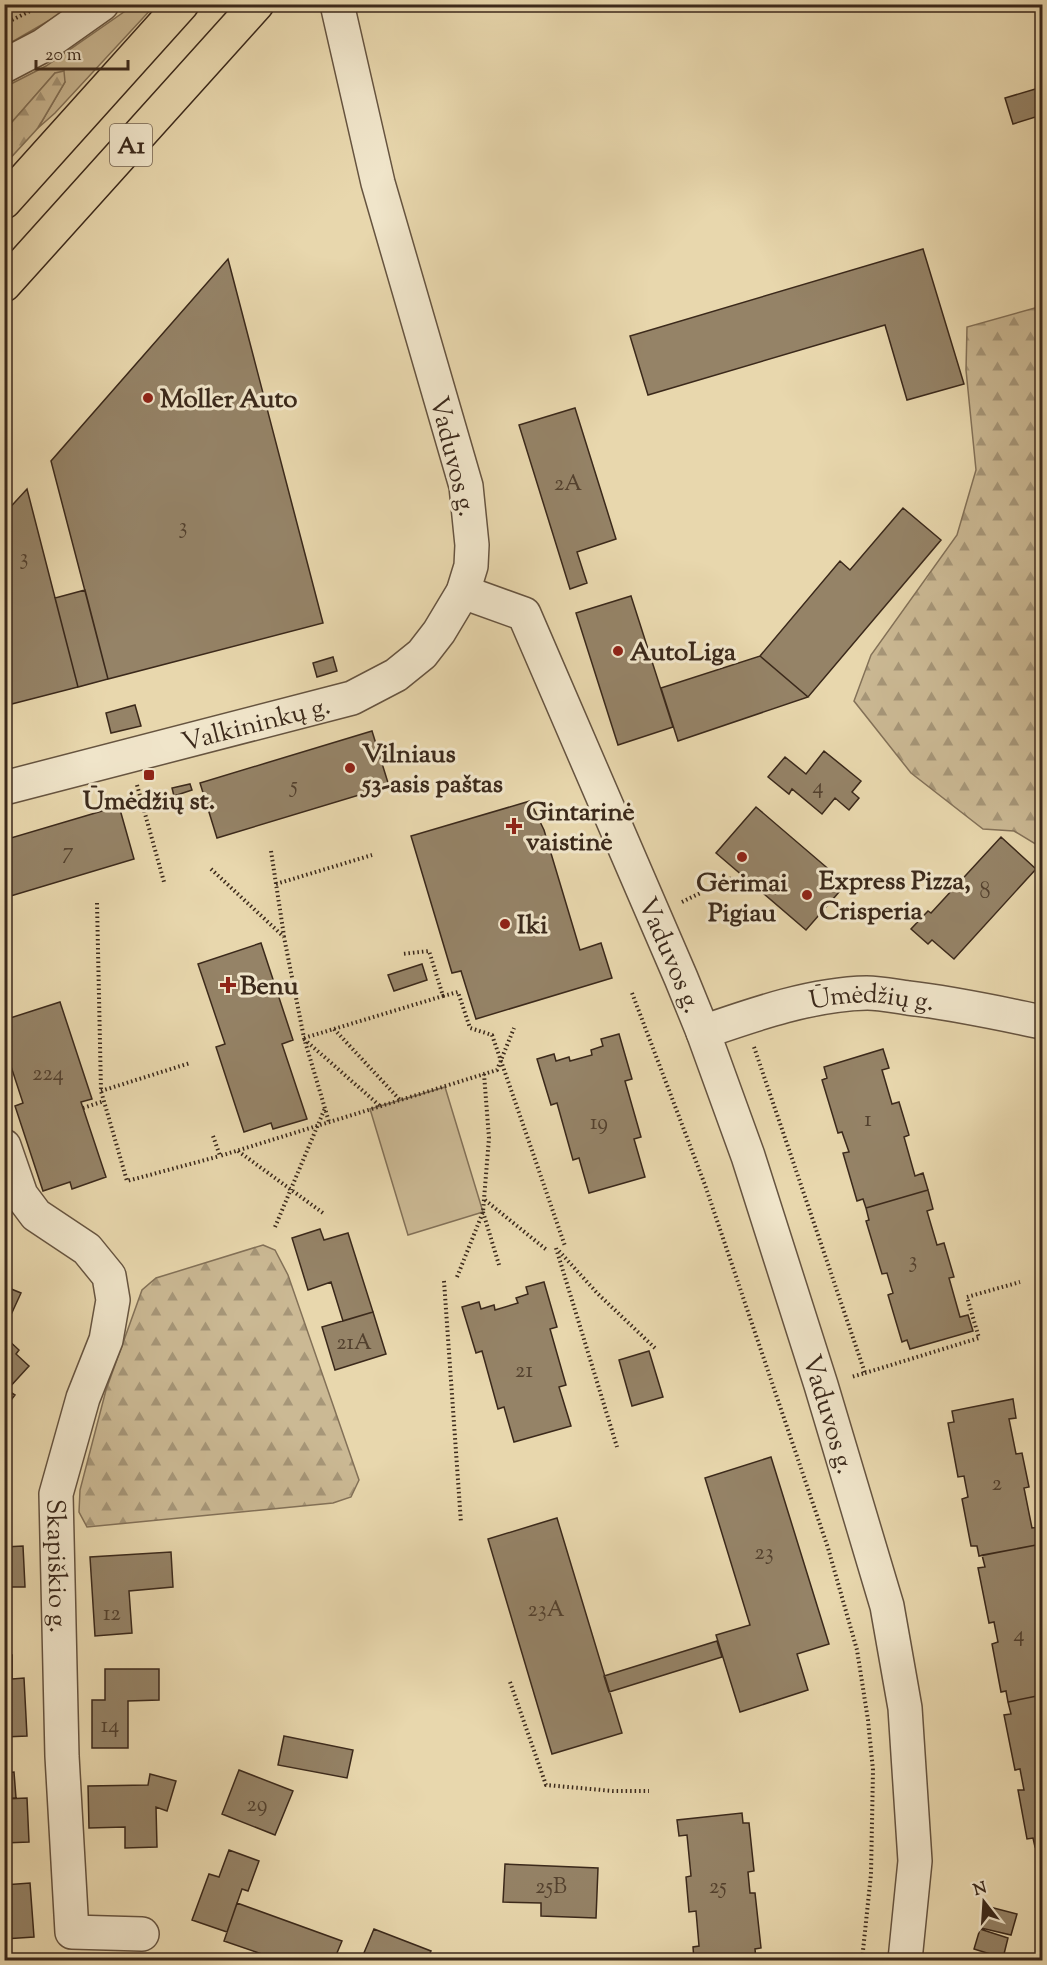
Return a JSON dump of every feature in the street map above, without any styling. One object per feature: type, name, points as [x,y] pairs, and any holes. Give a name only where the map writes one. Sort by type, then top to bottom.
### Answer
[{"type":"highway","name":"A1","points":[[4,202],[182,4]]},
{"type":"highway","name":"A1","points":[[4,285],[257,4]]},
{"type":"street","points":[[4,66],[44,45],[102,4]]},
{"type":"street","name":"Vaduvos g.","points":[[337,4],[378,183],[466,486],[472,545],[471,567],[463,592],[524,614],[654,914],[703,1032],[748,1156],[821,1385],[887,1606],[905,1708],[915,1861],[905,1960]]},
{"type":"street","name":"Valkininkų g.","points":[[4,788],[352,698],[396,675],[422,654],[444,625],[463,592]]},
{"type":"street","name":"Ūmėdžių g.","points":[[703,1032],[744,1018],[805,1002],[869,993],[925,1000],[1042,1022]]},
{"type":"street","name":"Skapiškio g.","points":[[4,1146],[21,1195],[36,1215],[87,1249],[109,1276],[113,1300],[106,1340],[83,1398],[56,1494],[62,1756],[72,1932],[142,1934]]},
{"type":"path","points":[[4,24],[42,4]]},
{"type":"path","points":[[129,755],[164,882]]},
{"type":"path","points":[[271,851],[284,937],[304,1038],[330,1122]]},
{"type":"path","points":[[276,884],[372,855]]},
{"type":"path","points":[[211,869],[284,937]]},
{"type":"path","points":[[654,914],[695,897],[731,878]]},
{"type":"path","points":[[96,903],[101,1090],[127,1180],[220,1156],[497,1070],[514,1028]]},
{"type":"path","points":[[402,954],[429,951],[443,996]]},
{"type":"path","points":[[304,1038],[458,992],[470,1028],[492,1035],[565,1245]]},
{"type":"path","points":[[632,993],[709,1196],[828,1548],[857,1650],[873,1770],[871,1874],[862,1960]]},
{"type":"path","points":[[744,1018],[865,1373]]},
{"type":"path","points":[[334,1029],[400,1100]]},
{"type":"path","points":[[304,1038],[380,1106]]},
{"type":"path","points":[[101,1090],[190,1063]]},
{"type":"path","points":[[457,1277],[483,1212],[489,1138],[484,1074]]},
{"type":"path","points":[[83,1108],[104,1101]]},
{"type":"path","points":[[275,1227],[325,1107]]},
{"type":"path","points":[[213,1136],[220,1156]]},
{"type":"path","points":[[238,1150],[323,1213]]},
{"type":"path","points":[[484,1199],[548,1251]]},
{"type":"path","points":[[483,1212],[498,1265]]},
{"type":"path","points":[[617,1447],[556,1248],[598,1294],[656,1349]]},
{"type":"path","points":[[444,1281],[461,1523]]},
{"type":"path","points":[[821,1385],[979,1338],[967,1297],[1020,1282]]},
{"type":"path","points":[[510,1682],[546,1785],[613,1791],[649,1791]]},
{"type":"green space","points":[[5,5],[76,5],[5,46]]},
{"type":"green space","points":[[134,5],[155,5],[55,113],[38,128],[65,82],[55,73],[5,130],[5,87],[46,66]]},
{"type":"green space","points":[[64,71],[65,82],[38,128],[5,164],[5,130],[55,73]]},
{"type":"green space","points":[[1042,306],[1042,848],[1014,831],[983,829],[911,773],[854,701],[871,655],[957,535],[976,470],[966,370],[967,327]]},
{"type":"green space","points":[[445,1087],[483,1212],[408,1235],[370,1109]]},
{"type":"green space","points":[[263,1245],[275,1250],[288,1275],[359,1480],[351,1497],[333,1503],[87,1527],[79,1512],[80,1490],[106,1390],[142,1290],[156,1278]]},
{"type":"building","points":[[1042,87],[1042,115],[1013,124],[1005,98]]},
{"type":"building","points":[[923,249],[964,384],[907,400],[885,325],[648,395],[630,336]]},
{"type":"building","points":[[228,259],[323,623],[108,679],[51,461]]},
{"type":"building","points":[[575,408],[616,539],[577,552],[587,583],[570,589],[519,425]]},
{"type":"building","points":[[27,489],[78,687],[4,706],[4,514]]},
{"type":"building","points":[[903,508],[941,540],[808,697],[760,656],[840,561],[850,570]]},
{"type":"building","points":[[85,590],[108,679],[78,687],[55,598]]},
{"type":"building","name":"AutoLiga","points":[[631,596],[673,727],[618,745],[576,613]]},
{"type":"building","points":[[760,656],[808,697],[678,741],[661,688]]},
{"type":"building","points":[[333,657],[337,671],[317,677],[313,663]]},
{"type":"building","points":[[135,705],[141,726],[111,733],[106,713]]},
{"type":"building","points":[[372,731],[389,786],[217,838],[200,783]]},
{"type":"building","points":[[824,751],[861,781],[852,792],[859,798],[849,810],[835,798],[822,814],[792,789],[789,794],[768,777],[785,757],[806,774]]},
{"type":"building","points":[[190,784],[192,790],[174,796],[172,788]]},
{"type":"building","name":"Iki","points":[[530,801],[544,830],[580,950],[601,943],[612,978],[476,1019],[461,971],[452,973],[411,836]]},
{"type":"building","points":[[119,806],[134,859],[4,898],[4,840]]},
{"type":"building","points":[[756,807],[846,884],[806,930],[716,853]]},
{"type":"building","points":[[1001,837],[1036,869],[954,959],[932,940],[928,944],[911,929],[928,911],[931,913]]},
{"type":"building","points":[[261,943],[293,1040],[282,1044],[307,1119],[273,1129],[271,1123],[244,1132],[216,1047],[225,1044],[198,964]]},
{"type":"building","points":[[422,964],[427,980],[394,991],[388,975]]},
{"type":"building","points":[[60,1002],[92,1099],[81,1102],[106,1177],[72,1189],[70,1182],[43,1191],[15,1106],[23,1103],[4,1045],[4,1020]]},
{"type":"building","points":[[619,1034],[632,1079],[625,1081],[641,1137],[634,1139],[645,1177],[589,1193],[579,1158],[573,1160],[557,1103],[551,1105],[537,1059],[554,1054],[556,1061],[569,1057],[570,1061],[592,1055],[591,1050],[603,1046],[601,1039]]},
{"type":"building","points":[[883,1049],[889,1068],[882,1070],[892,1104],[899,1102],[909,1135],[904,1137],[915,1176],[923,1173],[928,1190],[866,1208],[863,1199],[857,1201],[843,1153],[849,1152],[842,1132],[838,1133],[822,1080],[827,1078],[824,1067]]},
{"type":"building","points":[[928,1190],[933,1209],[927,1211],[937,1245],[944,1243],[954,1277],[949,1278],[960,1317],[968,1315],[973,1331],[910,1349],[907,1340],[902,1342],[888,1295],[893,1293],[887,1273],[882,1274],[866,1221],[869,1220],[866,1208]]},
{"type":"building","points":[[320,1229],[324,1240],[348,1233],[373,1312],[343,1321],[331,1282],[308,1290],[292,1238]]},
{"type":"building","points":[[544,1282],[557,1327],[550,1329],[566,1385],[559,1387],[571,1426],[514,1442],[504,1407],[498,1409],[482,1351],[476,1353],[462,1307],[479,1302],[481,1309],[494,1305],[495,1310],[518,1303],[516,1298],[528,1294],[526,1287]]},
{"type":"building","points":[[4,1286],[21,1293],[4,1330]]},
{"type":"building","points":[[373,1312],[386,1354],[335,1370],[322,1327]]},
{"type":"building","points":[[6,1338],[19,1350],[16,1354],[29,1366],[8,1389],[4,1386]]},
{"type":"building","points":[[649,1351],[663,1397],[632,1406],[619,1360]]},
{"type":"building","points":[[4,1388],[15,1395],[4,1409]]},
{"type":"building","points":[[1013,1399],[1016,1418],[1009,1419],[1016,1454],[1022,1453],[1029,1487],[1024,1488],[1032,1528],[1040,1527],[1042,1544],[979,1556],[977,1546],[971,1546],[962,1499],[968,1497],[964,1476],[958,1477],[948,1423],[954,1422],[952,1411]]},
{"type":"building","points":[[771,1457],[829,1644],[797,1654],[808,1690],[740,1712],[716,1635],[750,1625],[705,1478]]},
{"type":"building","points":[[557,1518],[622,1733],[552,1754],[488,1539]]},
{"type":"building","points":[[1042,1544],[1042,1564],[1040,1565],[1042,1577],[1042,1695],[1008,1702],[1006,1691],[1001,1692],[992,1644],[998,1642],[994,1622],[989,1623],[978,1568],[985,1567],[982,1555]]},
{"type":"building","points":[[23,1546],[25,1587],[4,1587],[4,1547]]},
{"type":"building","points":[[171,1552],[173,1587],[129,1591],[132,1633],[95,1636],[90,1557]]},
{"type":"building","points":[[717,1641],[722,1657],[609,1692],[604,1676]]},
{"type":"building","points":[[4,1655],[12,1655],[12,1679],[24,1678],[27,1736],[4,1737]]},
{"type":"building","points":[[105,1669],[159,1669],[159,1700],[128,1701],[128,1748],[92,1748],[92,1700],[105,1700]]},
{"type":"building","points":[[1042,1695],[1042,1846],[1035,1847],[1033,1838],[1027,1839],[1018,1790],[1024,1790],[1020,1769],[1015,1770],[1004,1715],[1011,1714],[1008,1702]]},
{"type":"building","points":[[284,1736],[353,1750],[347,1778],[278,1765]]},
{"type":"building","points":[[239,1770],[293,1791],[275,1835],[222,1814]]},
{"type":"building","points":[[14,1772],[16,1798],[4,1799],[4,1773]]},
{"type":"building","points":[[150,1774],[176,1781],[167,1811],[156,1807],[157,1847],[125,1848],[125,1827],[89,1828],[88,1786],[148,1785]]},
{"type":"building","points":[[27,1798],[29,1842],[4,1843],[4,1799]]},
{"type":"building","points":[[742,1813],[743,1823],[749,1823],[754,1871],[748,1872],[750,1893],[755,1893],[761,1948],[755,1949],[756,1960],[694,1960],[693,1947],[699,1946],[696,1911],[689,1912],[686,1877],[691,1876],[687,1835],[679,1836],[677,1820]]},
{"type":"building","points":[[229,1850],[259,1861],[248,1891],[242,1889],[227,1932],[192,1920],[209,1874],[219,1877]]},
{"type":"building","points":[[505,1864],[598,1868],[596,1918],[541,1916],[541,1903],[503,1902]]},
{"type":"building","points":[[30,1883],[34,1937],[4,1939],[4,1885]]},
{"type":"building","points":[[237,1903],[342,1941],[334,1960],[279,1960],[224,1941]]},
{"type":"building","points":[[986,1906],[1017,1914],[1011,1935],[981,1928]]},
{"type":"building","points":[[374,1929],[431,1951],[427,1960],[361,1960]]},
{"type":"building","points":[[980,1929],[1008,1938],[1003,1958],[974,1949]]},
{"type":"building","points":[[534,1954],[570,1959],[570,1960],[533,1960]]},
{"type":"place","name":"Moller Auto","points":[[148,398]]},
{"type":"place","name":"AutoLiga","points":[[618,651]]},
{"type":"place","name":"Vilniaus 53-asis paštas","points":[[350,768]]},
{"type":"place","name":"Ūmėdžių st.","points":[[149,775]]},
{"type":"place","name":"Gintarinė vaistinė","points":[[514,826]]},
{"type":"place","name":"Gėrimai Pigiau","points":[[742,857]]},
{"type":"place","name":"Express Pizza, Crisperia","points":[[807,895]]},
{"type":"place","name":"Iki","points":[[505,924]]},
{"type":"place","name":"Benu","points":[[228,985]]}]
